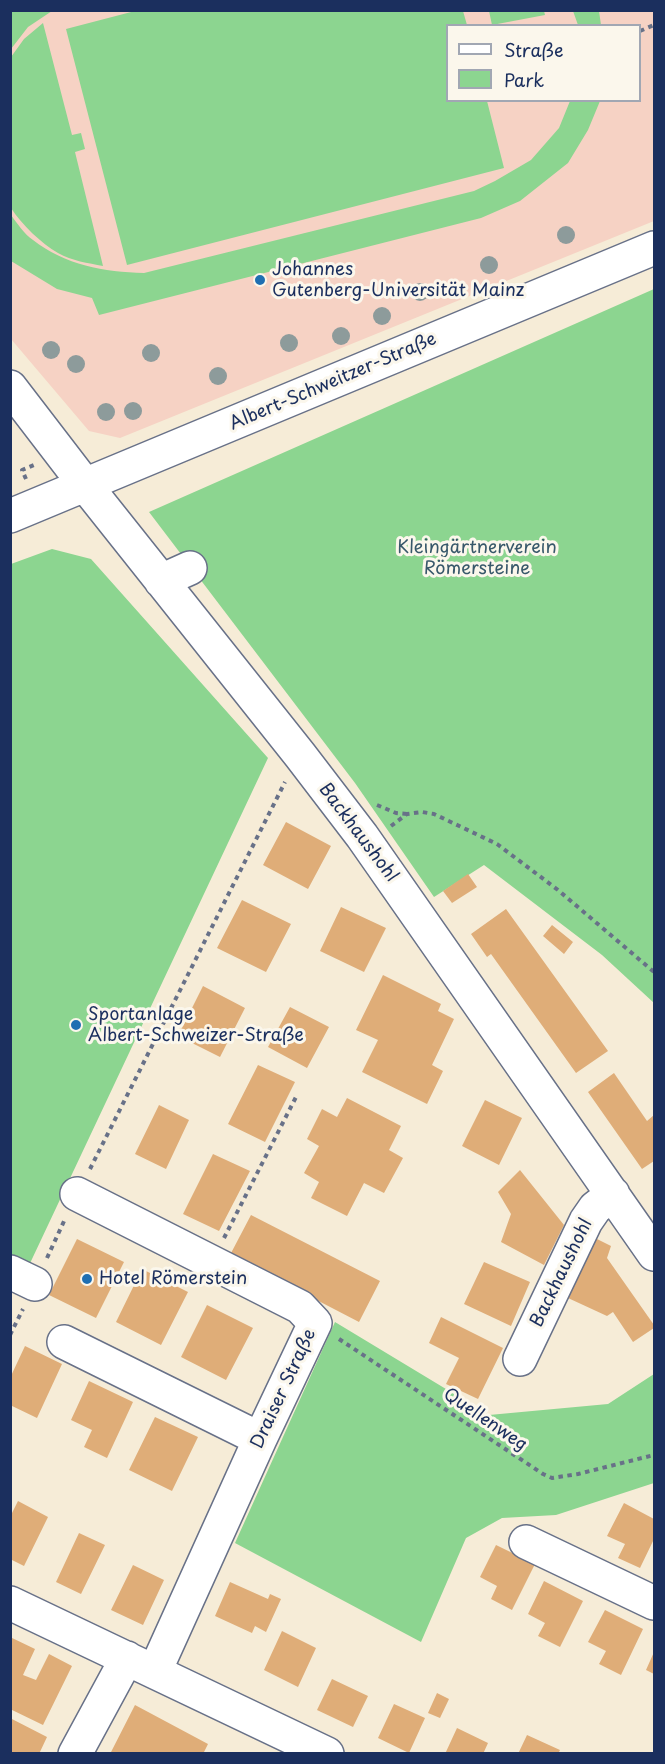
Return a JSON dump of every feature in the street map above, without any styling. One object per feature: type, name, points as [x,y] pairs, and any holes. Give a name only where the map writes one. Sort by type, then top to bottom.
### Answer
[{"type":"street","name":"Albert-Schweitzer-Straße","points":[[10,516],[654,248]]},
{"type":"street","name":"Backhaushohl","points":[[10,387],[86,486],[176,574],[300,755],[381,862],[654,1254]]},
{"type":"street","name":"Draiser Straße","points":[[75,1754],[141,1664],[260,1439],[315,1323],[300,1307],[77,1194]]},
{"type":"street","name":"Backhaushohl","points":[[520,1359],[586,1221],[595,1208],[613,1194]]},
{"type":"street","points":[[64,1342],[260,1439]]},
{"type":"street","points":[[526,1542],[650,1591]]},
{"type":"street","points":[[10,1603],[327,1754]]},
{"type":"path","points":[[10,1335],[23,1278],[77,1194],[300,755]]},
{"type":"path","points":[[374,804],[396,813],[434,814],[497,844],[558,890],[654,972]]},
{"type":"path","points":[[386,830],[407,814]]},
{"type":"path","points":[[212,1262],[296,1097]]},
{"type":"path","name":"Quellenweg","points":[[315,1323],[533,1468],[552,1478],[578,1474],[654,1455]]},
{"type":"shaded area","name":"Johannes Gutenberg-Universität Mainz","points":[[10,11],[654,11],[654,221],[120,438],[89,431],[11,339]]},
{"type":"green space","points":[[11,10],[52,11],[28,27],[11,49]]},
{"type":"green space","points":[[135,11],[463,11],[467,24],[446,24],[446,102],[487,102],[504,168],[127,265],[66,29]]},
{"type":"green space","points":[[489,11],[544,11],[545,15],[492,24]]},
{"type":"green space","points":[[573,11],[599,11],[601,24],[578,24]]},
{"type":"green space","points":[[43,23],[72,135],[81,133],[85,149],[75,152],[103,266],[74,260],[58,253],[32,233],[11,208],[11,57],[24,39]]},
{"type":"green space","points":[[570,102],[600,102],[588,130],[568,163],[520,201],[481,218],[99,315],[92,298],[57,289],[11,261],[11,215],[30,238],[58,256],[100,269],[144,273],[474,191],[531,160],[559,128]]},
{"type":"green space","name":"Kleingärtnerverein Römersteine","points":[[654,289],[654,1003],[602,955],[484,865],[434,897],[355,783],[149,512]]},
{"type":"green space","name":"Sportanlage Albert-Schweizer-Straße","points":[[52,549],[91,559],[268,758],[16,1293],[11,1291],[11,564]]},
{"type":"green space","points":[[335,1322],[489,1415],[608,1404],[654,1374],[654,1483],[556,1515],[502,1518],[466,1538],[421,1642],[235,1543]]},
{"type":"building","points":[[286,822],[331,846],[308,889],[263,865]]},
{"type":"building","points":[[468,874],[477,887],[452,903],[443,891]]},
{"type":"building","points":[[242,900],[291,924],[266,972],[217,948]]},
{"type":"building","points":[[341,907],[386,928],[364,972],[320,951]]},
{"type":"building","points":[[506,909],[608,1051],[576,1073],[491,954],[487,957],[471,934]]},
{"type":"building","points":[[552,925],[573,942],[564,954],[543,936]]},
{"type":"building","points":[[383,975],[441,1004],[438,1011],[454,1019],[432,1065],[443,1071],[427,1104],[362,1072],[378,1040],[356,1030]]},
{"type":"building","points":[[203,986],[245,1008],[220,1057],[178,1036]]},
{"type":"building","points":[[290,1007],[329,1027],[307,1068],[268,1047]]},
{"type":"building","points":[[258,1065],[295,1082],[265,1142],[228,1124]]},
{"type":"building","points":[[614,1073],[647,1121],[654,1115],[654,1161],[642,1169],[588,1092]]},
{"type":"building","points":[[347,1098],[401,1126],[389,1150],[403,1158],[384,1193],[364,1183],[347,1216],[311,1198],[319,1182],[304,1173],[319,1146],[307,1139],[322,1109],[337,1117]]},
{"type":"building","points":[[485,1100],[522,1118],[499,1165],[462,1146]]},
{"type":"building","points":[[159,1105],[189,1120],[166,1169],[135,1154]]},
{"type":"building","points":[[213,1154],[250,1171],[219,1231],[183,1214]]},
{"type":"building","points":[[520,1170],[564,1225],[544,1265],[501,1242],[511,1214],[498,1192]]},
{"type":"building","points":[[251,1215],[380,1281],[359,1322],[230,1255]]},
{"type":"building","points":[[595,1238],[611,1246],[607,1258],[654,1325],[654,1328],[633,1342],[613,1312],[607,1316],[568,1298]]},
{"type":"building","name":"Hotel Römerstein","points":[[77,1239],[124,1262],[96,1318],[49,1295]]},
{"type":"building","points":[[484,1262],[530,1282],[511,1326],[464,1304]]},
{"type":"building","points":[[142,1269],[188,1292],[161,1345],[116,1322]]},
{"type":"building","points":[[207,1305],[253,1328],[226,1380],[181,1357]]},
{"type":"building","points":[[441,1317],[503,1348],[478,1399],[446,1384],[459,1358],[429,1343]]},
{"type":"building","points":[[25,1346],[62,1364],[37,1418],[10,1405],[10,1378]]},
{"type":"building","points":[[89,1381],[133,1402],[107,1458],[84,1447],[92,1430],[71,1420]]},
{"type":"building","points":[[155,1417],[198,1437],[172,1491],[129,1470]]},
{"type":"building","points":[[18,1501],[48,1517],[24,1566],[10,1559],[10,1517]]},
{"type":"building","points":[[624,1503],[654,1519],[654,1539],[640,1568],[618,1558],[625,1544],[607,1536]]},
{"type":"building","points":[[79,1533],[105,1545],[81,1594],[56,1582]]},
{"type":"building","points":[[496,1545],[535,1564],[512,1610],[491,1599],[497,1586],[480,1577]]},
{"type":"building","points":[[133,1565],[164,1580],[143,1625],[111,1610]]},
{"type":"building","points":[[544,1581],[583,1601],[560,1647],[538,1636],[545,1623],[528,1614]]},
{"type":"building","points":[[230,1582],[268,1599],[270,1594],[281,1599],[266,1632],[255,1626],[252,1633],[215,1616]]},
{"type":"building","points":[[605,1610],[643,1629],[621,1675],[599,1664],[606,1651],[588,1642]]},
{"type":"building","points":[[282,1631],[316,1648],[298,1687],[264,1670]]},
{"type":"building","points":[[10,1637],[35,1649],[23,1675],[36,1680],[49,1654],[72,1666],[43,1725],[10,1709],[12,1697],[10,1696]]},
{"type":"building","points":[[654,1652],[654,1674],[646,1670]]},
{"type":"building","points":[[332,1679],[368,1696],[353,1727],[317,1710]]},
{"type":"building","points":[[437,1693],[449,1699],[440,1718],[428,1713]]},
{"type":"building","points":[[394,1704],[425,1718],[409,1753],[378,1738]]},
{"type":"building","points":[[135,1705],[208,1744],[203,1754],[110,1754]]},
{"type":"building","points":[[10,1718],[47,1737],[39,1754],[10,1754]]},
{"type":"building","points":[[457,1728],[488,1743],[483,1754],[445,1754]]},
{"type":"building","points":[[527,1735],[560,1750],[558,1754],[518,1754]]},
{"type":"place","name":"Johannes Gutenberg-Universität Mainz","points":[[260,280]]},
{"type":"place","name":"Sportanlage Albert-Schweizer-Straße","points":[[76,1025]]},
{"type":"place","name":"Hotel Römerstein","points":[[87,1279]]}]
